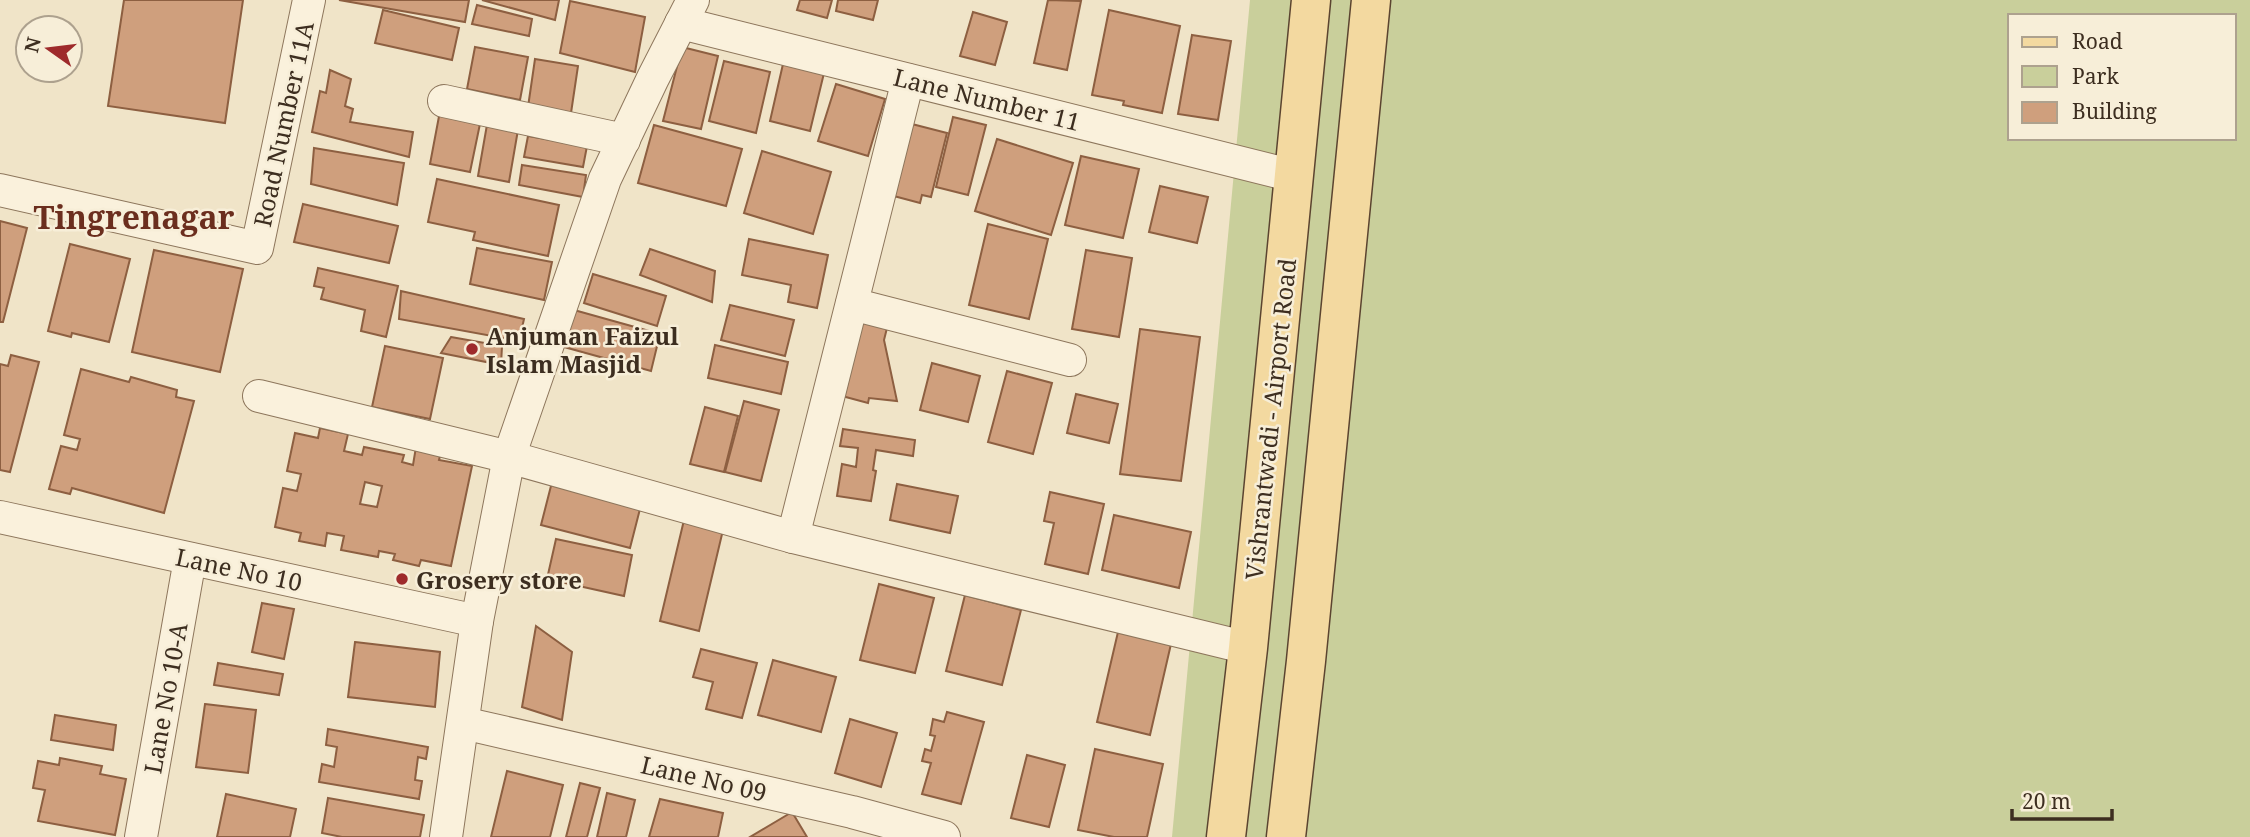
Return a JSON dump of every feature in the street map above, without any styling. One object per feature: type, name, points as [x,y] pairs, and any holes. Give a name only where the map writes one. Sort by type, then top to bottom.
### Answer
[{"type":"main road","name":"Vishrantwadi - Airport Road","points":[[1226,837],[1248,648],[1311,0]]},
{"type":"main road","points":[[1286,837],[1309,634],[1371,0]]},
{"type":"street","name":"Road Number 11A","points":[[0,190],[257,248],[309,0]]},
{"type":"street","name":"Lane Number 11","points":[[687,12],[908,80],[1294,176]]},
{"type":"street","points":[[446,837],[477,621],[509,457],[605,179],[687,12]]},
{"type":"street","points":[[793,537],[908,80]]},
{"type":"street","points":[[444,101],[624,140]]},
{"type":"street","points":[[852,304],[1070,360]]},
{"type":"street","points":[[259,397],[509,457],[793,537],[1248,648]]},
{"type":"street","name":"Lane No 10","points":[[0,517],[477,621]]},
{"type":"street","name":"Lane No 10-A","points":[[141,837],[190,559]]},
{"type":"street","name":"Lane No 09","points":[[463,723],[852,812],[944,837]]},
{"type":"green space","points":[[1250,0],[2250,0],[2250,837],[1172,837]]},
{"type":"building","points":[[124,0],[243,0],[225,123],[108,106]]},
{"type":"building","points":[[339,0],[469,0],[465,22]]},
{"type":"building","points":[[482,0],[559,0],[555,20]]},
{"type":"building","points":[[800,0],[832,0],[827,18],[797,10]]},
{"type":"building","points":[[838,0],[878,0],[873,20],[836,11]]},
{"type":"building","points":[[1048,0],[1081,1],[1067,70],[1034,63]]},
{"type":"building","points":[[570,1],[645,17],[635,72],[560,53]]},
{"type":"building","points":[[477,5],[532,19],[529,36],[472,24]]},
{"type":"building","points":[[383,10],[459,28],[452,60],[375,43]]},
{"type":"building","points":[[1109,10],[1180,26],[1162,113],[1123,105],[1124,101],[1092,95]]},
{"type":"building","points":[[973,12],[1007,22],[995,65],[960,56]]},
{"type":"building","points":[[1192,35],[1231,41],[1218,120],[1178,114]]},
{"type":"building","points":[[475,47],[528,57],[520,100],[467,89]]},
{"type":"building","points":[[682,47],[718,56],[701,129],[663,121]]},
{"type":"building","points":[[535,59],[578,66],[571,113],[528,107]]},
{"type":"building","points":[[724,61],[770,72],[756,133],[709,121]]},
{"type":"building","points":[[783,64],[824,73],[810,131],[770,121]]},
{"type":"building","points":[[330,70],[351,79],[345,106],[353,109],[350,122],[413,132],[409,157],[312,132],[320,91],[326,93]]},
{"type":"building","points":[[836,84],[885,99],[868,156],[818,141]]},
{"type":"building","points":[[440,111],[481,119],[470,172],[430,164]]},
{"type":"building","points":[[953,117],[986,125],[968,195],[936,187]]},
{"type":"building","points":[[488,119],[519,124],[509,182],[478,176]]},
{"type":"building","points":[[908,123],[947,133],[931,197],[922,195],[920,203],[890,195]]},
{"type":"building","points":[[654,125],[742,149],[726,206],[638,183]]},
{"type":"building","points":[[528,136],[587,146],[583,167],[524,157]]},
{"type":"building","points":[[997,139],[1073,163],[1051,235],[975,211]]},
{"type":"building","points":[[314,148],[404,163],[397,205],[311,184]]},
{"type":"building","points":[[762,151],[831,172],[813,234],[744,213]]},
{"type":"building","points":[[1081,156],[1139,169],[1123,238],[1065,225]]},
{"type":"building","points":[[522,165],[586,175],[583,197],[519,185]]},
{"type":"building","points":[[437,179],[559,205],[548,256],[473,240],[475,232],[428,222]]},
{"type":"building","points":[[1160,186],[1208,197],[1197,243],[1149,232]]},
{"type":"building","points":[[303,204],[398,226],[389,263],[294,242]]},
{"type":"building","points":[[0,221],[27,228],[3,322],[0,322]]},
{"type":"building","points":[[988,224],[1048,239],[1029,319],[969,305]]},
{"type":"building","points":[[749,239],[828,255],[817,308],[788,302],[791,285],[742,275]]},
{"type":"building","points":[[70,244],[130,259],[109,342],[72,333],[71,337],[48,331]]},
{"type":"building","points":[[477,248],[552,262],[544,300],[470,284]]},
{"type":"building","points":[[650,249],[715,271],[712,302],[640,275]]},
{"type":"building","points":[[154,250],[243,269],[220,372],[132,352]]},
{"type":"building","points":[[1086,250],[1132,258],[1119,337],[1072,329]]},
{"type":"building","points":[[318,268],[398,286],[386,337],[361,331],[365,310],[321,299],[324,288],[314,286]]},
{"type":"building","points":[[593,274],[666,296],[657,326],[584,303]]},
{"type":"building","points":[[401,291],[524,319],[519,341],[399,319]]},
{"type":"building","points":[[730,305],[794,320],[785,356],[721,340]]},
{"type":"building","points":[[574,310],[660,334],[651,371],[564,347]]},
{"type":"building","points":[[862,321],[887,328],[884,340],[897,401],[869,398],[868,403],[842,396]]},
{"type":"building","points":[[1140,329],[1200,337],[1181,481],[1120,474]]},
{"type":"building","name":"Anjuman Faizul Islam Masjid","points":[[451,337],[502,346],[501,365],[441,353]]},
{"type":"building","points":[[715,345],[788,362],[781,394],[708,378]]},
{"type":"building","points":[[385,346],[443,358],[430,419],[372,407]]},
{"type":"building","points":[[11,355],[39,362],[10,472],[0,470],[0,364],[8,366]]},
{"type":"building","points":[[932,363],[980,376],[968,422],[920,410]]},
{"type":"building","points":[[81,369],[129,382],[131,377],[177,390],[176,397],[194,401],[164,513],[72,488],[70,494],[49,489],[61,446],[77,450],[80,439],[64,435]]},
{"type":"building","points":[[1007,371],[1052,383],[1033,454],[988,442]]},
{"type":"building","points":[[1076,394],[1118,404],[1109,443],[1067,433]]},
{"type":"building","points":[[744,401],[779,410],[761,481],[725,472]]},
{"type":"building","points":[[705,407],[738,416],[724,472],[690,464]]},
{"type":"building","points":[[320,428],[348,434],[344,451],[362,455],[364,447],[404,455],[402,462],[413,465],[416,447],[441,452],[439,460],[472,466],[451,566],[421,560],[419,566],[393,560],[395,554],[379,551],[378,557],[341,550],[344,536],[327,533],[325,546],[299,541],[301,533],[275,527],[283,488],[297,491],[301,474],[287,471],[295,433],[318,438]],"holes":[[[365,482],[382,486],[377,507],[360,504]]]},
{"type":"building","points":[[843,429],[915,440],[913,456],[876,450],[871,501],[837,496],[842,464],[856,467],[858,448],[840,446]]},
{"type":"building","points":[[552,482],[641,505],[630,548],[541,525]]},
{"type":"building","points":[[897,484],[958,496],[950,533],[890,520]]},
{"type":"building","points":[[1050,492],[1104,504],[1088,574],[1045,564],[1054,523],[1044,521]]},
{"type":"building","points":[[1114,515],[1191,532],[1179,588],[1102,570]]},
{"type":"building","points":[[684,520],[723,530],[699,631],[660,621]]},
{"type":"building","points":[[556,539],[632,555],[624,596],[547,579]]},
{"type":"building","points":[[879,584],[934,598],[915,673],[860,660]]},
{"type":"building","points":[[965,595],[1021,610],[1002,685],[946,671]]},
{"type":"building","points":[[262,603],[294,609],[284,659],[252,652]]},
{"type":"building","points":[[536,626],[572,652],[562,720],[522,707]]},
{"type":"building","points":[[1118,632],[1171,644],[1150,735],[1097,722]]},
{"type":"building","points":[[355,642],[440,652],[435,707],[348,697]]},
{"type":"building","points":[[701,649],[757,663],[742,718],[706,709],[713,682],[693,677]]},
{"type":"building","points":[[773,660],[836,677],[821,732],[758,715]]},
{"type":"building","points":[[218,663],[283,674],[279,695],[214,685]]},
{"type":"building","points":[[205,704],[256,710],[248,773],[196,767]]},
{"type":"building","points":[[947,712],[984,722],[961,804],[922,794],[931,763],[922,761],[925,749],[931,751],[935,736],[930,735],[933,719],[944,722]]},
{"type":"building","points":[[55,715],[116,725],[113,750],[51,740]]},
{"type":"building","points":[[850,719],[897,733],[881,787],[835,773]]},
{"type":"building","points":[[328,729],[428,747],[426,759],[418,757],[415,780],[422,781],[419,799],[319,782],[322,764],[334,767],[337,747],[326,745]]},
{"type":"building","points":[[1095,749],[1163,764],[1147,837],[1114,837],[1078,830]]},
{"type":"building","points":[[1027,755],[1065,765],[1049,827],[1011,818]]},
{"type":"building","points":[[60,758],[102,766],[100,774],[126,779],[115,835],[38,821],[45,790],[33,788],[38,761],[59,765]]},
{"type":"building","points":[[507,771],[563,785],[550,837],[491,837]]},
{"type":"building","points":[[580,783],[600,788],[587,837],[566,837]]},
{"type":"building","points":[[607,793],[635,800],[626,837],[597,837]]},
{"type":"building","points":[[226,794],[296,809],[290,837],[217,837]]},
{"type":"building","points":[[328,798],[424,815],[420,837],[342,837],[322,833]]},
{"type":"building","points":[[660,799],[723,813],[718,837],[649,837]]},
{"type":"building","points":[[792,812],[807,837],[750,837]]},
{"type":"place","name":"Anjuman Faizul Islam Masjid","points":[[472,349]]},
{"type":"place","name":"Grosery store","points":[[402,579]]},
{"type":"district","name":"Tingrenagar","points":[[134,216]]}]
